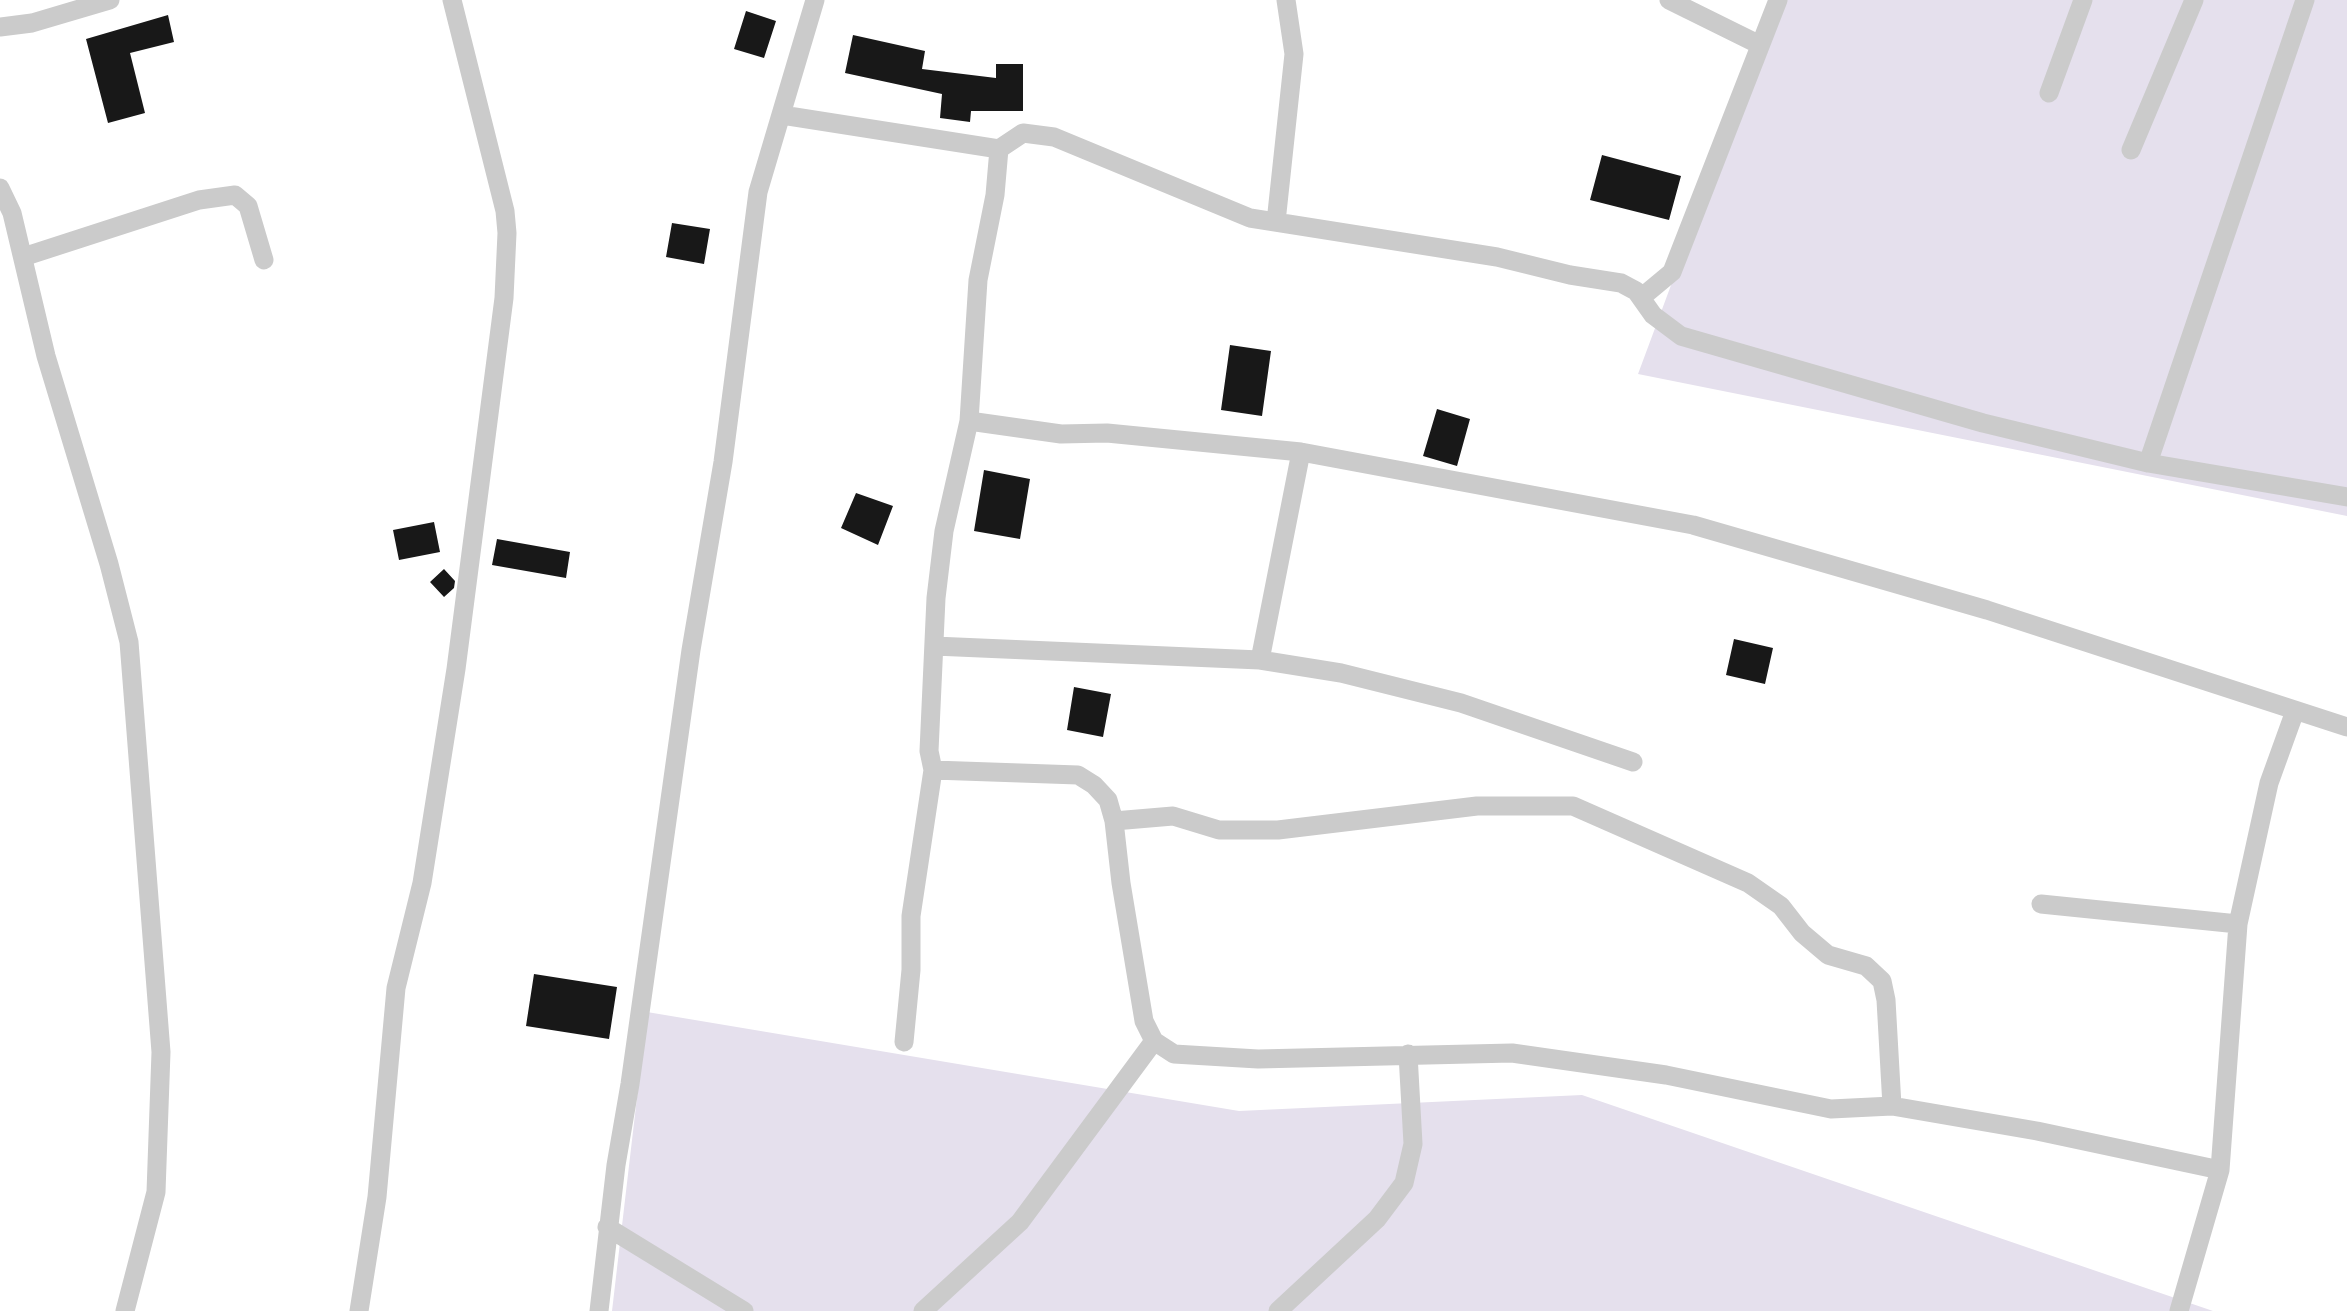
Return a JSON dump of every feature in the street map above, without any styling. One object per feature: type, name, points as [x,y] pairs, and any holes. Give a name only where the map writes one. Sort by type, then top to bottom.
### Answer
[{"type":"street","points":[[0,27],[32,23],[110,0]]},
{"type":"street","points":[[359,1311],[377,1197],[396,988],[422,883],[452,695],[504,298],[508,233],[505,211],[452,0]]},
{"type":"street","points":[[598,1311],[607,1227],[691,650],[723,462],[758,192],[815,0]]},
{"type":"street","points":[[1276,222],[1294,54],[1286,0]]},
{"type":"street","points":[[1669,0],[1760,45]]},
{"type":"street","points":[[1642,298],[1672,272],[1778,0]]},
{"type":"street","points":[[2049,93],[2083,0]]},
{"type":"street","points":[[2131,150],[2194,0]]},
{"type":"street","points":[[2148,463],[2305,0]]},
{"type":"street","points":[[782,115],[999,149]]},
{"type":"street","points":[[904,1042],[911,970],[911,916],[933,770],[929,751],[934,646],[944,531],[969,421],[978,280],[995,195],[999,149],[1010,139],[1023,133],[1054,137],[1250,218],[1497,257],[1570,275],[1620,283],[1642,298],[1653,315],[1681,336],[1983,423],[2148,463],[2347,498]]},
{"type":"street","points":[[0,188],[12,213],[46,356],[129,642],[161,1052],[156,1192],[125,1311]]},
{"type":"street","points":[[23,257],[199,200],[235,195],[248,206],[264,260]]},
{"type":"street","points":[[969,421],[1060,434],[1107,433],[1301,452],[1693,525],[1987,610],[2347,727]]},
{"type":"street","points":[[1260,660],[1301,452]]},
{"type":"street","points":[[934,646],[1260,660],[1342,673],[1461,703],[1633,762]]},
{"type":"street","points":[[2179,1311],[2220,1170],[2238,924],[2269,783],[2295,712]]},
{"type":"street","points":[[933,770],[1078,775],[1094,785],[1108,800],[1114,821],[1121,883],[1144,1021],[1154,1041],[1174,1054],[1258,1059],[1512,1052],[1666,1075],[1831,1109],[1892,1106],[2037,1131],[2220,1170]]},
{"type":"street","points":[[1114,821],[1173,816],[1219,830],[1278,830],[1477,806],[1573,806],[1748,883],[1781,906],[1801,933],[1828,955],[1866,966],[1882,981],[1886,1000],[1892,1106]]},
{"type":"street","points":[[2040,904],[2238,924]]},
{"type":"street","points":[[923,1311],[1020,1222],[1154,1041]]},
{"type":"street","points":[[1278,1311],[1367,1229],[1404,1183],[1413,1144],[1408,1054]]},
{"type":"street","points":[[607,1227],[744,1311]]},
{"type":"shaded area","points":[[1777,0],[2347,0],[2347,516],[1638,374]]},
{"type":"shaded area","points":[[647,1012],[1239,1111],[1582,1095],[2213,1311],[612,1311]]},
{"type":"building","points":[[746,11],[776,21],[764,58],[734,49]]},
{"type":"building","points":[[168,15],[174,42],[130,53],[145,113],[108,123],[86,39]]},
{"type":"building","points":[[853,35],[925,51],[922,69],[996,78],[996,64],[1023,64],[1023,111],[971,111],[970,122],[940,118],[942,94],[845,73]]},
{"type":"building","points":[[1602,155],[1681,176],[1669,220],[1590,200]]},
{"type":"building","points":[[672,223],[710,229],[704,264],[666,257]]},
{"type":"building","points":[[1230,345],[1271,351],[1262,416],[1221,410]]},
{"type":"building","points":[[1437,409],[1470,419],[1457,466],[1423,456]]},
{"type":"building","points":[[984,470],[1030,479],[1020,539],[974,531]]},
{"type":"building","points":[[856,493],[893,506],[878,545],[841,528]]},
{"type":"building","points":[[434,522],[440,552],[399,560],[393,530]]},
{"type":"building","points":[[497,539],[570,552],[566,578],[492,565]]},
{"type":"building","points":[[444,569],[455,581],[454,588],[444,597],[430,582]]},
{"type":"building","points":[[1734,639],[1773,648],[1765,684],[1726,675]]},
{"type":"building","points":[[1074,687],[1111,694],[1103,737],[1067,730]]},
{"type":"building","points":[[534,974],[617,987],[609,1039],[526,1026]]}]
